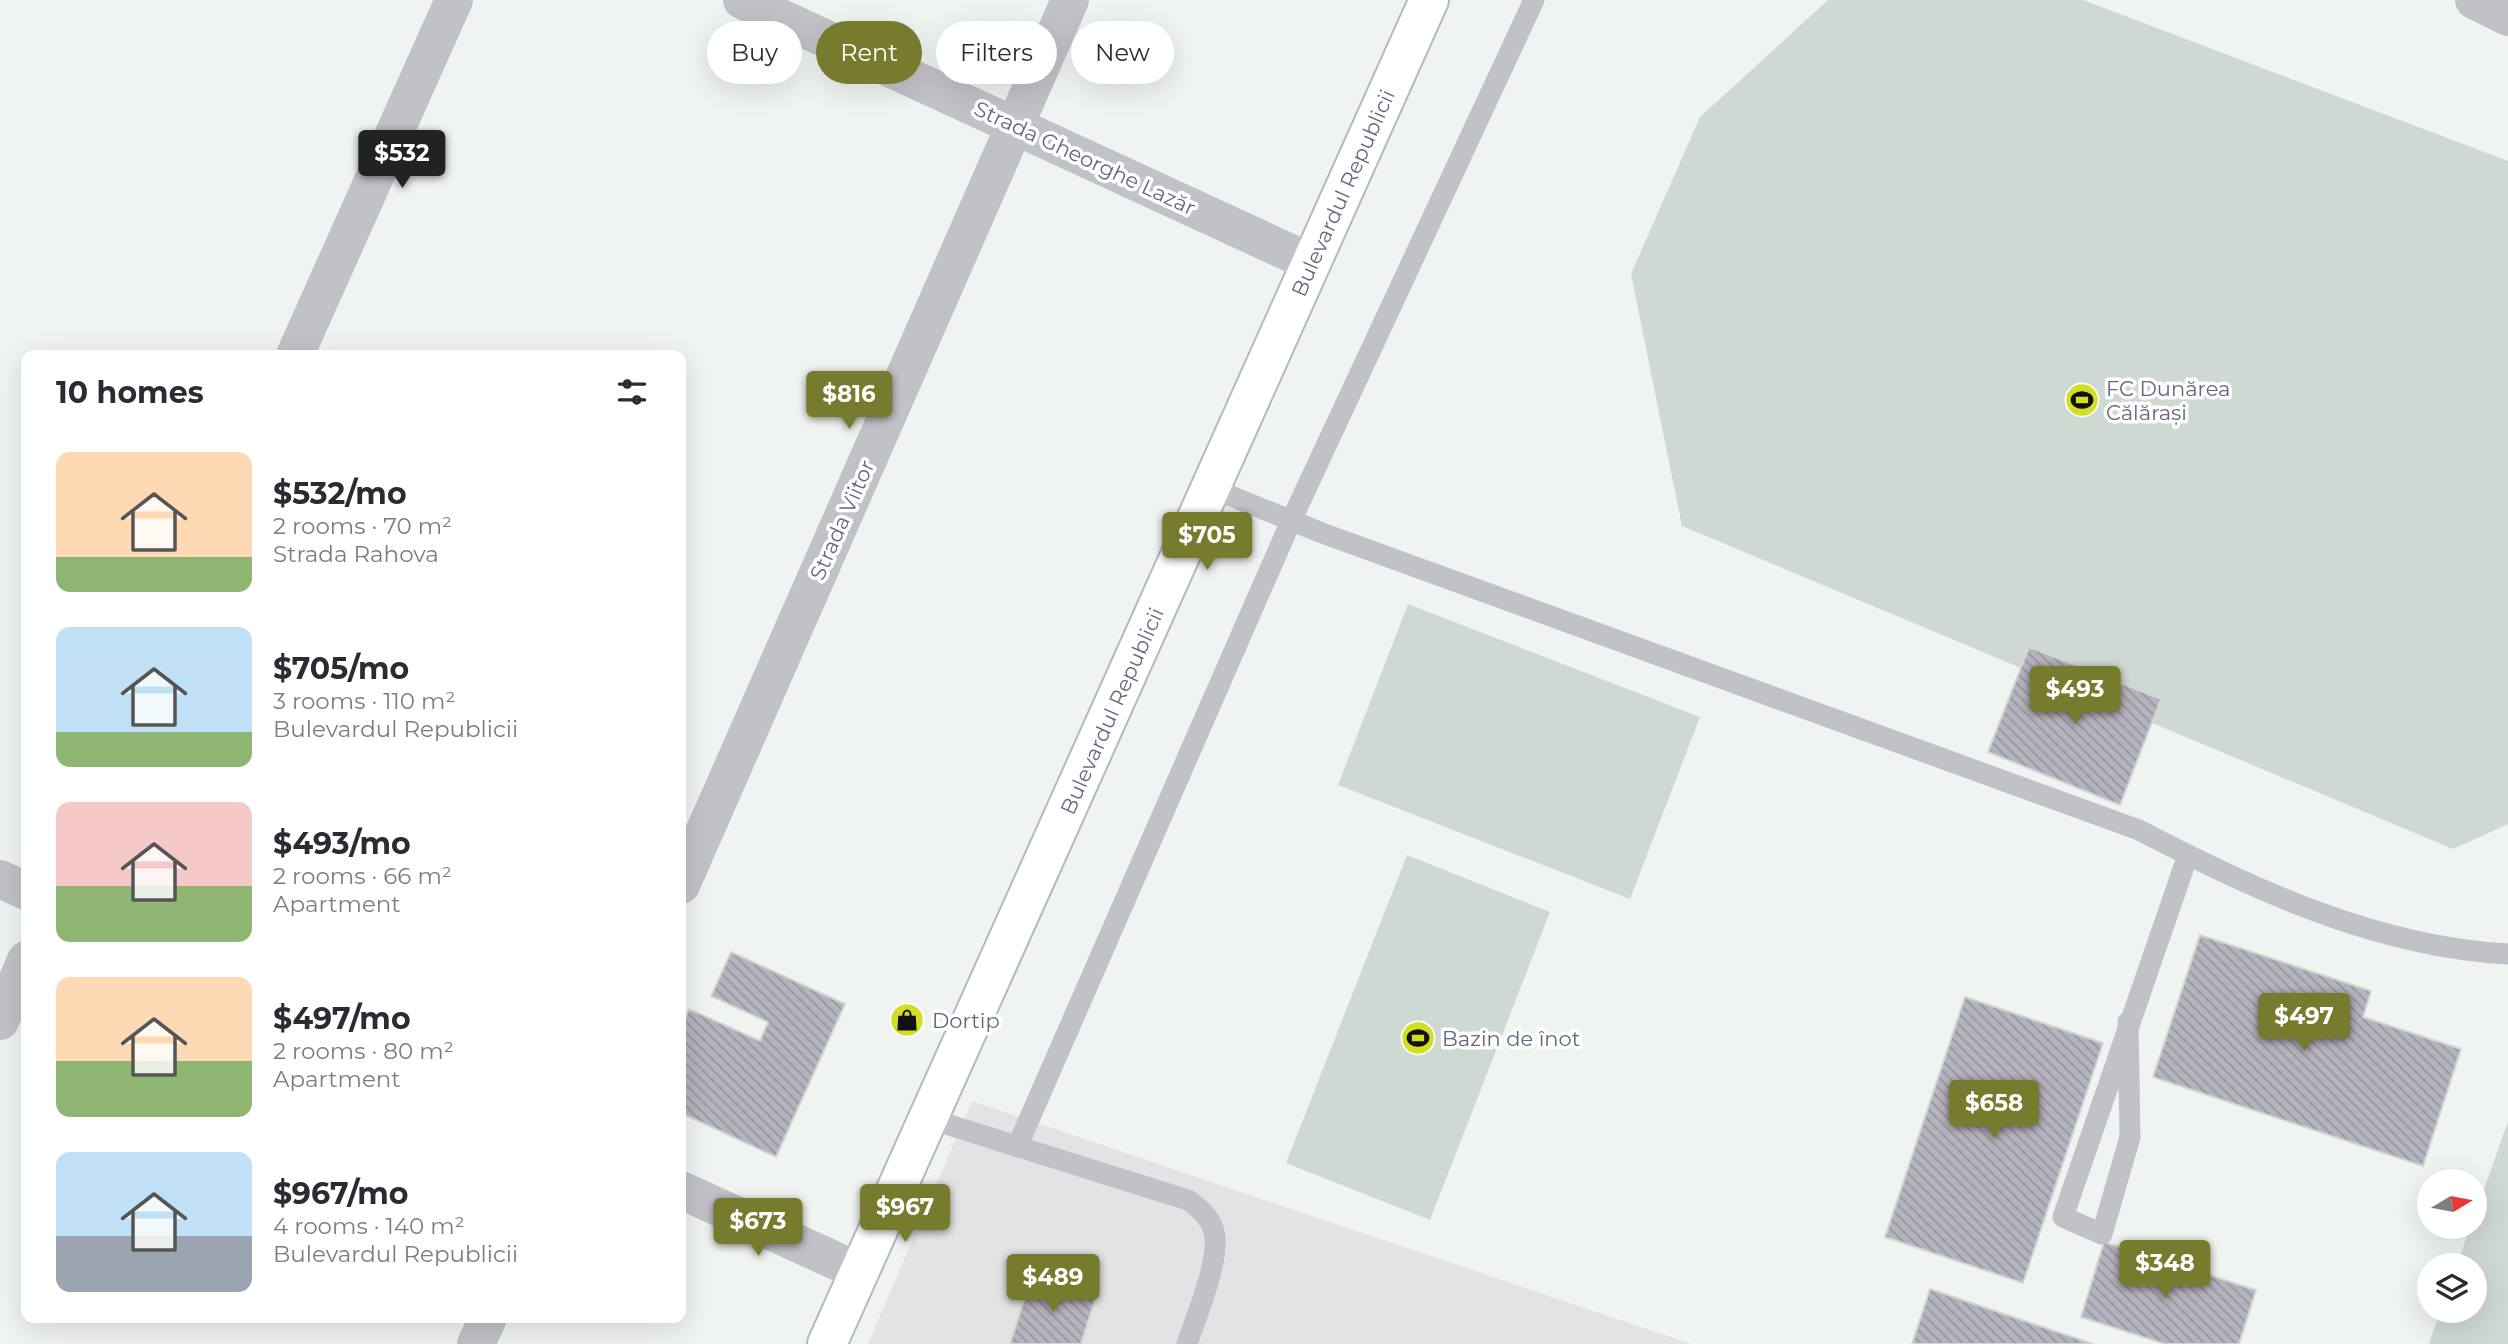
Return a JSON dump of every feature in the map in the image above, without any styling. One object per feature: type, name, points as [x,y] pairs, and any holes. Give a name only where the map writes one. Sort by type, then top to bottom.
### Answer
[{"type":"main road","name":"Bulevardul Republicii","points":[[827,1344],[1429,0]]},
{"type":"street","points":[[297,350],[454,0]]},
{"type":"street","name":"Strada Gheorghe Lazăr","points":[[742,0],[1312,263]]},
{"type":"street","name":"Strada Viitor","points":[[686,874],[1070,0]]},
{"type":"street","points":[[2474,0],[2508,17]]},
{"type":"street","points":[[0,879],[21,889]]},
{"type":"street","points":[[0,1021],[21,972]]},
{"type":"street","points":[[686,1192],[860,1272]]},
{"type":"street","points":[[476,1344],[486,1323]]},
{"type":"lane","points":[[1017,1147],[1291,521],[1534,0]]},
{"type":"lane","points":[[1211,488],[1291,521],[2139,830],[2300,905],[2387,936],[2466,951],[2508,954]]},
{"type":"lane","points":[[2128,1022],[2130,1137],[2102,1234],[2063,1217],[2128,1022],[2188,855]]},
{"type":"lane","points":[[930,1119],[1188,1200],[1201,1209],[1213,1228],[1216,1251],[1187,1344]]},
{"type":"shaded area","name":"FC Dunărea Călărași","points":[[1828,0],[2083,0],[2508,161],[2508,824],[2453,849],[1682,526],[1631,274],[1700,117]]},
{"type":"shaded area","points":[[1408,604],[1700,717],[1630,899],[1338,785]]},
{"type":"shaded area","name":"Bazin de înot","points":[[1407,855],[1550,912],[1430,1220],[1286,1163]]},
{"type":"shaded area","points":[[972,1101],[1691,1344],[868,1344]]},
{"type":"shaded area","points":[[2508,1121],[2508,1344],[2429,1344],[2436,1323],[2487,1323],[2487,1253],[2461,1253],[2466,1239],[2487,1239],[2487,1181]]},
{"type":"building","points":[[2029,647],[2161,699],[2120,805],[1988,752]]},
{"type":"building","points":[[2200,935],[2371,991],[2363,1017],[2461,1049],[2423,1166],[2153,1077]]},
{"type":"building","points":[[731,952],[845,1004],[776,1157],[686,1115],[686,1016],[689,1009],[760,1041],[768,1022],[711,996]]},
{"type":"building","points":[[1965,997],[2103,1043],[2023,1283],[1885,1237]]},
{"type":"building","points":[[2104,1242],[2256,1290],[2239,1344],[2165,1344],[2081,1317]]},
{"type":"building","points":[[1032,1275],[1096,1296],[1081,1344],[1010,1344]]},
{"type":"building","points":[[1930,1289],[2093,1344],[1912,1344]]},
{"type":"place","name":"FC Dunărea Călărași","points":[[2082,400]]},
{"type":"place","name":"Dortip","points":[[907,1020]]},
{"type":"place","name":"Bazin de înot","points":[[1418,1038]]}]
